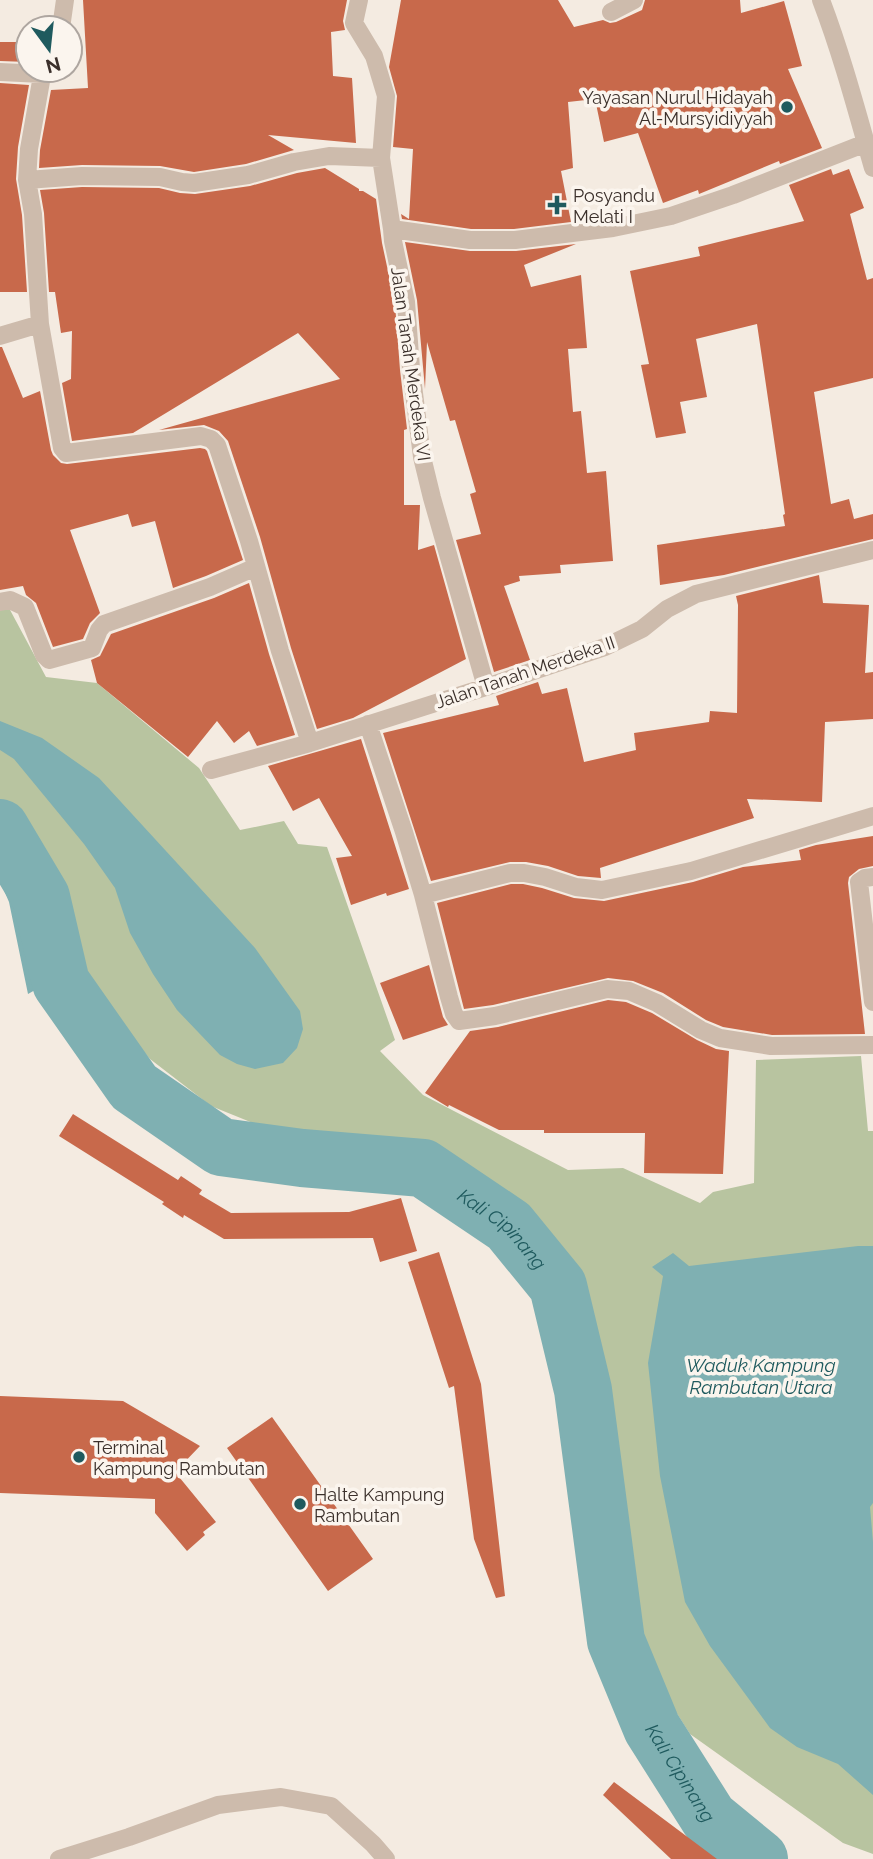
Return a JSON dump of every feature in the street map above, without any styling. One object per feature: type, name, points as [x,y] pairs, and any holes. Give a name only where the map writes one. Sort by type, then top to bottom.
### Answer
[{"type":"street","name":"Jalan Tanah Merdeka VI","points":[[359,0],[354,23],[374,56],[386,96],[381,158],[393,241],[406,302],[422,457],[486,687]]},
{"type":"street","points":[[611,12],[634,0]]},
{"type":"street","points":[[821,0],[873,168]]},
{"type":"street","points":[[41,84],[29,149],[27,180],[33,214],[40,324],[62,448],[66,453],[201,436],[211,439],[217,445],[310,743]]},
{"type":"street","points":[[392,229],[470,240],[515,240],[613,228],[671,216],[866,143]]},
{"type":"street","points":[[27,180],[82,176],[160,177],[194,183],[248,175],[294,162],[329,156],[381,158]]},
{"type":"street","points":[[0,336],[40,324]]},
{"type":"street","name":"Jalan Tanah Merdeka II","points":[[211,770],[310,743],[604,647],[642,629],[667,609],[696,594],[873,550]]},
{"type":"street","points":[[0,602],[10,600],[25,607],[44,655],[49,660],[92,648],[104,624],[210,587],[256,567]]},
{"type":"street","points":[[368,724],[423,895],[454,1014],[459,1021],[495,1016],[607,989],[629,991],[657,1003],[701,1030],[720,1038],[771,1046],[873,1045]]},
{"type":"street","points":[[423,895],[510,873],[524,873],[576,887],[602,890],[691,871],[873,816]]},
{"type":"street","points":[[873,877],[865,878],[859,883],[873,1002]]},
{"type":"street","points":[[59,1859],[129,1838],[218,1805],[281,1797],[331,1806],[386,1859]]},
{"type":"green space","points":[[9,608],[46,677],[97,683],[199,768],[240,830],[284,821],[298,844],[327,847],[395,1040],[380,1051],[423,1095],[568,1170],[623,1168],[700,1203],[713,1192],[754,1183],[756,1060],[861,1056],[868,1131],[873,1131],[873,1854],[843,1843],[690,1734],[655,1679],[631,1631],[621,1602],[594,1352],[577,1288],[552,1243],[500,1197],[431,1152],[360,1139],[265,1128],[211,1106],[150,1059],[74,968],[62,926],[41,878],[11,826],[0,813],[0,609]]},
{"type":"water","points":[[0,721],[42,738],[99,778],[255,948],[300,1011],[303,1029],[297,1048],[283,1063],[255,1069],[237,1064],[220,1055],[177,1010],[130,933],[115,888],[84,844],[14,759],[0,750]]},
{"type":"water","points":[[0,813],[35,867],[61,926],[74,968],[28,994],[9,902],[0,881]]},
{"type":"water","name":"Waduk Kampung Rambutan Utara","points":[[873,1246],[873,1503],[870,1507],[873,1542],[873,1795],[838,1764],[797,1747],[770,1728],[710,1646],[685,1602],[660,1476],[648,1363],[663,1276],[652,1267],[673,1253],[689,1266]]},
{"type":"building","points":[[83,0],[347,0],[343,21],[345,30],[331,32],[333,76],[352,78],[356,143],[268,135],[294,150],[246,164],[194,172],[160,166],[82,165],[39,168],[51,90],[88,88]]},
{"type":"building","points":[[401,0],[558,0],[574,27],[603,20],[616,22],[642,10],[645,0],[740,0],[741,13],[784,1],[802,66],[788,69],[822,148],[780,164],[779,161],[699,194],[698,190],[663,203],[638,133],[604,142],[595,99],[568,102],[573,168],[561,171],[571,222],[514,229],[471,229],[402,219],[401,214],[409,219],[413,149],[393,147],[397,96],[389,67]]},
{"type":"building","points":[[0,42],[14,42],[14,62],[0,61]]},
{"type":"building","points":[[0,83],[29,85],[18,147],[16,179],[22,215],[27,292],[0,292]]},
{"type":"building","points":[[325,168],[376,199],[395,304],[407,429],[404,430],[404,505],[420,505],[418,550],[434,545],[466,659],[353,718],[317,729],[260,537],[228,441],[219,431],[204,425],[159,430],[340,379],[298,333],[133,433],[72,441],[62,383],[71,379],[72,331],[61,333],[55,292],[49,292],[40,190],[82,187],[159,188],[195,194],[250,186]]},
{"type":"building","points":[[831,169],[833,175],[849,169],[864,208],[850,214],[867,280],[873,278],[873,378],[814,392],[831,504],[849,499],[854,519],[873,514],[873,539],[724,575],[660,585],[657,545],[785,526],[785,514],[757,324],[696,339],[707,397],[680,402],[686,433],[656,438],[641,365],[649,364],[630,271],[700,256],[698,247],[804,221],[789,185]]},
{"type":"building","points":[[405,242],[470,251],[516,251],[576,244],[524,265],[531,287],[581,275],[587,348],[568,349],[573,412],[581,411],[587,473],[606,471],[613,561],[560,565],[561,573],[519,576],[520,581],[504,586],[530,660],[494,672],[456,540],[481,534],[470,494],[476,492],[455,420],[450,421],[427,342],[425,389],[417,300]]},
{"type":"building","points":[[0,347],[23,398],[40,391],[51,450],[61,463],[205,449],[243,560],[173,588],[155,521],[132,527],[128,514],[70,530],[100,613],[90,623],[83,639],[53,647],[36,603],[26,595],[23,586],[0,590]]},
{"type":"building","points":[[819,575],[823,603],[869,605],[865,673],[873,672],[873,719],[825,722],[822,802],[747,799],[754,818],[600,868],[601,878],[578,876],[526,862],[510,862],[431,881],[383,733],[499,705],[496,696],[538,682],[542,694],[567,688],[584,762],[636,750],[634,733],[709,722],[710,711],[737,713],[736,596]]},
{"type":"building","points":[[249,583],[295,735],[257,746],[249,731],[234,743],[217,721],[188,757],[97,683],[91,660],[100,656],[111,634]]},
{"type":"building","points":[[361,739],[409,889],[387,896],[386,893],[351,905],[336,858],[352,856],[319,798],[293,811],[268,766]]},
{"type":"building","points":[[873,836],[873,866],[859,869],[849,877],[848,883],[865,1034],[772,1035],[723,1027],[706,1020],[663,993],[633,981],[608,978],[493,1005],[464,1009],[437,903],[511,884],[542,888],[574,898],[604,901],[693,882],[743,867],[801,860],[799,850]]},
{"type":"building","points":[[429,965],[443,1017],[448,1025],[403,1040],[380,983]]},
{"type":"building","points":[[608,1000],[626,1002],[652,1013],[697,1040],[716,1049],[729,1051],[723,1174],[644,1173],[645,1133],[499,1130],[449,1105],[448,1107],[425,1093],[470,1031],[498,1027]]},
{"type":"building","points":[[73,1114],[178,1180],[181,1176],[202,1190],[199,1194],[231,1213],[349,1212],[401,1198],[417,1251],[380,1262],[373,1238],[224,1239],[184,1215],[183,1218],[162,1204],[164,1202],[59,1136]]},
{"type":"building","points":[[439,1252],[481,1384],[505,1596],[496,1598],[474,1539],[454,1386],[449,1388],[408,1262]]},
{"type":"building","name":"Terminal Kampung Rambutan","points":[[0,1396],[123,1401],[200,1446],[175,1472],[216,1522],[203,1532],[205,1535],[187,1551],[155,1513],[155,1499],[0,1493]]},
{"type":"building","name":"Halte Kampung Rambutan","points":[[272,1417],[373,1559],[328,1591],[227,1448]]},
{"type":"building","points":[[614,1782],[717,1859],[671,1859],[603,1795]]},
{"type":"waterway","name":"Kali Cipinang","points":[[0,828],[41,897],[61,983],[134,1087],[221,1147],[302,1158],[423,1168],[509,1226],[558,1286],[583,1390],[616,1641],[652,1728],[709,1818],[759,1859]]},
{"type":"place","name":"Yayasan Nurul Hidayah Al-Mursyidiyyah","points":[[787,107]]},
{"type":"place","name":"Posyandu Melati I","points":[[557,205]]},
{"type":"place","name":"Terminal Kampung Rambutan","points":[[79,1457]]},
{"type":"place","name":"Halte Kampung Rambutan","points":[[300,1504]]}]
